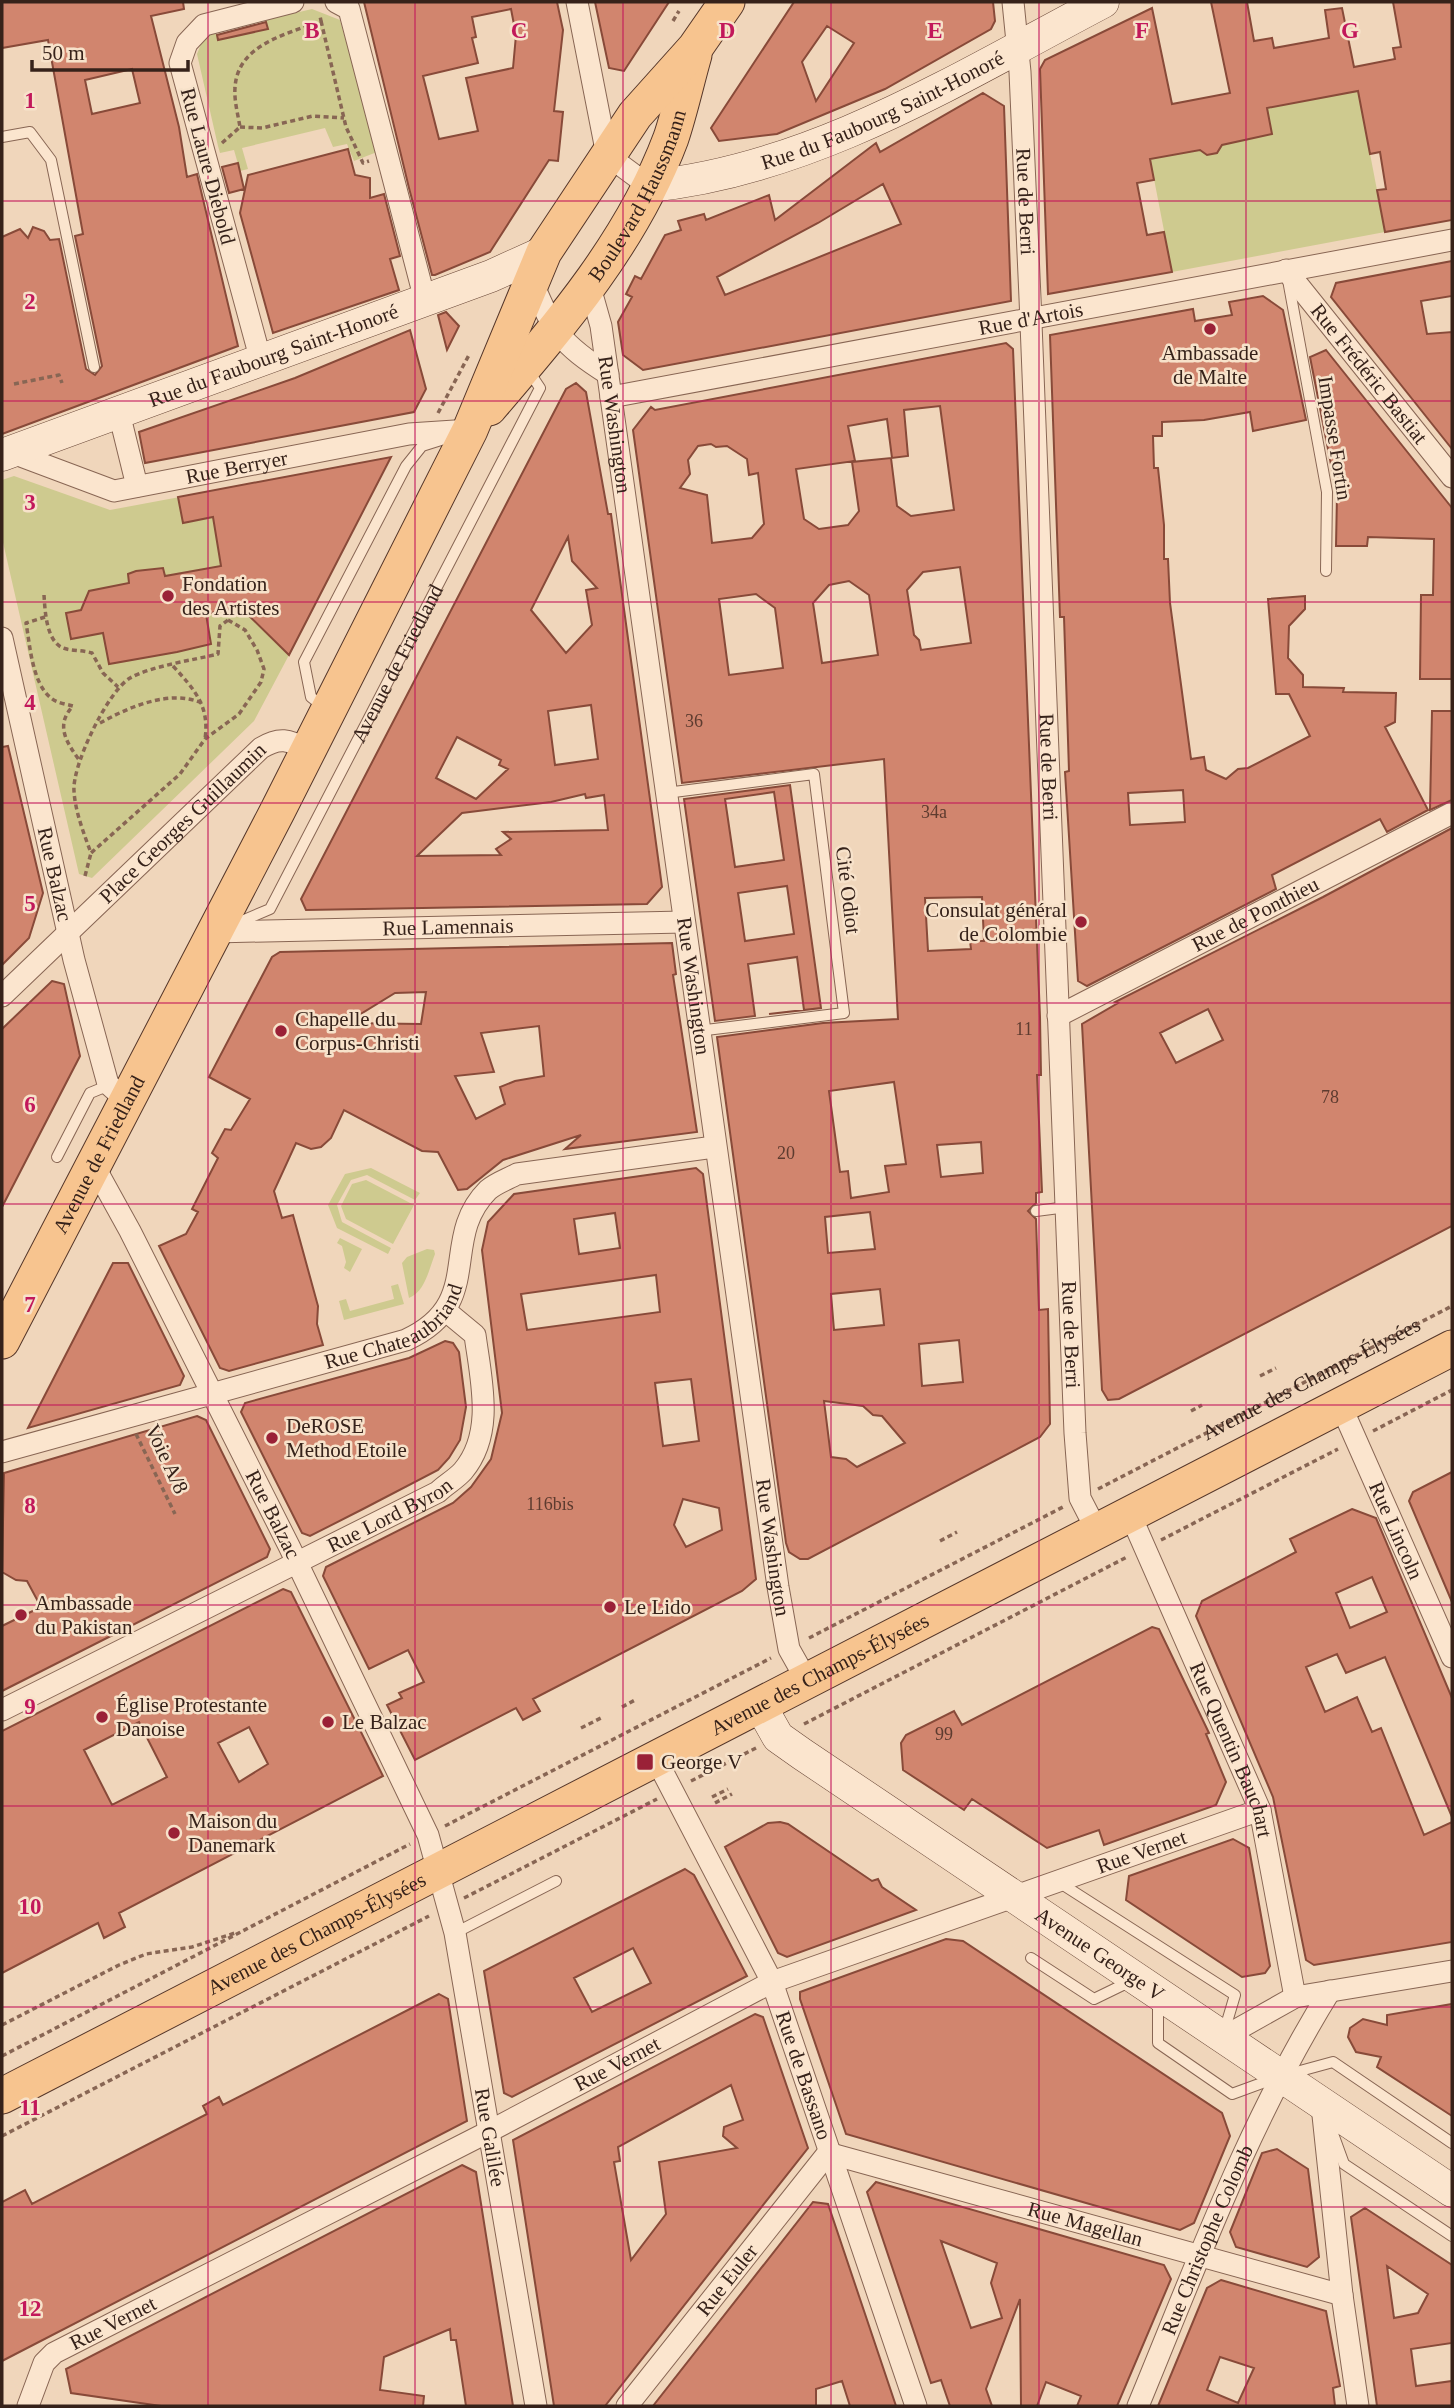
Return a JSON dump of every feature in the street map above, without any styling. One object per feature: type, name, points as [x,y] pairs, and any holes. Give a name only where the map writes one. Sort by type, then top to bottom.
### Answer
[{"type":"main road","name":"Boulevard Haussmann","points":[[538,266],[607,155],[641,107],[695,48],[727,2]]},
{"type":"main road","name":"Boulevard Haussmann","points":[[555,331],[590,287],[649,187],[671,138],[695,48]]},
{"type":"main road","name":"Avenue de Friedland","points":[[2,1341],[93,1164],[123,1090],[214,932],[470,430],[538,266]]},
{"type":"main road","name":"Avenue de Friedland","points":[[470,430],[555,331]]},
{"type":"main road","name":"Avenue des Champs-Élysées","points":[[2,2096],[1452,1348]]},
{"type":"street","name":"Rue Laure Diebold","points":[[261,361],[180,63],[187,43],[204,25],[293,2]]},
{"type":"street","points":[[577,2],[607,155],[649,187]]},
{"type":"street","name":"Rue de Berri","points":[[1013,2],[1019,46],[1080,1498],[1097,1531]]},
{"type":"street","name":"Rue du Faubourg Saint-Honoré","points":[[649,187],[685,182],[791,155],[887,114],[1103,2]]},
{"type":"street","points":[[327,6],[349,9],[425,300]]},
{"type":"street","name":"Rue d'Artois","points":[[611,397],[1452,240]]},
{"type":"street","name":"Rue du Faubourg Saint-Honoré","points":[[6,454],[108,412],[261,361],[425,300],[538,266]]},
{"type":"street","points":[[538,266],[555,331],[565,344],[608,374]]},
{"type":"street","name":"Rue Frédéric Bastiat","points":[[1286,270],[1452,477]]},
{"type":"street","name":"Rue Washington","points":[[590,287],[601,326],[714,1147],[789,1649],[807,1681]]},
{"type":"street","points":[[108,412],[136,486]]},
{"type":"street","name":"Rue Berryer","points":[[6,454],[114,491],[409,434],[470,430]]},
{"type":"street","name":"Rue Balzac","points":[[2,638],[68,932],[123,1090]]},
{"type":"street","name":"Place Georges Guillaumin","points":[[2,996],[261,748],[274,740],[286,739],[307,750]]},
{"type":"street","name":"Rue de Ponthieu","points":[[1058,1016],[1452,813]]},
{"type":"street","name":"Rue Lamennais","points":[[214,932],[684,922]]},
{"type":"street","name":"Rue Chateaubriand","points":[[2,1452],[406,1339],[429,1329],[446,1311],[460,1278],[463,1237],[472,1211],[490,1188],[517,1174],[714,1147]]},
{"type":"street","name":"Rue Balzac","points":[[93,1164],[296,1562],[428,1835],[440,1870]]},
{"type":"street","name":"Rue Lord Byron","points":[[2,1710],[438,1492],[463,1471],[478,1444],[485,1406],[475,1335],[446,1311]]},
{"type":"street","name":"Rue Lincoln","points":[[1340,1406],[1452,1657]]},
{"type":"street","name":"Rue Quentin Bauchart","points":[[1130,1514],[1260,1810],[1295,1997]]},
{"type":"street","name":"Avenue George V","points":[[760,1705],[778,1737],[1013,1898],[1452,2191]]},
{"type":"street","name":"Rue de Bassano","points":[[656,1759],[772,1983],[916,2406]]},
{"type":"street","name":"Rue Vernet","points":[[28,2406],[44,2363],[54,2353],[488,2132],[772,1983],[1260,1810]]},
{"type":"street","name":"Rue Galilée","points":[[440,1870],[455,1933],[536,2406]]},
{"type":"street","points":[[1222,2038],[1295,1997],[1452,1971]]},
{"type":"street","name":"Rue Christophe Colomb","points":[[1138,2406],[1280,2076],[1330,1992]]},
{"type":"street","points":[[1322,2106],[1342,2295],[1358,2406]]},
{"type":"street","name":"Rue Magellan","points":[[828,2153],[1342,2295]]},
{"type":"street","name":"Rue Euler","points":[[627,2406],[828,2153]]},
{"type":"lane","points":[[2,136],[30,132],[51,160],[93,367]]},
{"type":"lane","name":"Impasse Fortin","points":[[1286,270],[1327,492],[1326,571]]},
{"type":"lane","name":"Avenue de Friedland","points":[[214,932],[270,909],[540,388],[525,365]]},
{"type":"lane","name":"Cité Odiot","points":[[666,793],[814,775],[844,1013],[698,1031]]},
{"type":"lane","points":[[57,1157],[90,1093],[123,1090]]},
{"type":"lane","points":[[1036,1211],[1067,1208]]},
{"type":"lane","points":[[455,1933],[556,1881]]},
{"type":"lane","points":[[1057,1881],[1235,1995],[1222,2038]]},
{"type":"lane","points":[[1031,1958],[1094,1999],[1146,1987],[1158,2043],[1232,2094],[1280,2076],[1333,2062],[1452,2143]]},
{"type":"lane","points":[[1322,2106],[1344,2164],[1452,2236]]},
{"type":"path","points":[[327,6],[321,21],[344,118],[363,163],[387,156]]},
{"type":"path","points":[[673,21],[679,11]]},
{"type":"path","points":[[240,127],[235,87],[245,60],[258,46],[321,21]]},
{"type":"path","points":[[218,146],[240,127],[262,128],[313,116],[344,118]]},
{"type":"path","points":[[438,414],[474,347]]},
{"type":"path","points":[[14,384],[59,375],[62,383]]},
{"type":"path","points":[[44,595],[45,617],[55,642],[61,647],[92,653],[103,673],[118,687]]},
{"type":"path","points":[[45,617],[26,623],[31,650],[39,679],[47,694],[53,700],[73,706],[65,714],[63,730],[80,761]]},
{"type":"path","points":[[85,876],[91,853],[74,792],[80,761],[118,687],[132,677],[218,654],[220,626],[228,620],[245,630],[264,669],[261,682],[234,720],[205,739],[180,774],[91,853]]},
{"type":"path","points":[[173,666],[197,692],[202,703],[206,713],[205,739]]},
{"type":"path","points":[[99,723],[145,704],[175,699],[202,703]]},
{"type":"path","name":"Avenue des Champs-Élysées","points":[[1096,1490],[1452,1306]]},
{"type":"path","points":[[1261,1376],[1276,1368]]},
{"type":"path","name":"Avenue des Champs-Élysées","points":[[2,2136],[1452,1390]]},
{"type":"path","points":[[1191,1411],[1202,1405]]},
{"type":"path","name":"Voie A/8","points":[[131,1418],[176,1514]]},
{"type":"path","name":"Avenue des Champs-Élysées","points":[[802,1642],[1067,1505]]},
{"type":"path","points":[[940,1541],[957,1532]]},
{"type":"path","name":"Avenue des Champs-Élysées","points":[[438,1830],[777,1655]]},
{"type":"path","points":[[622,1707],[635,1700]]},
{"type":"path","points":[[581,1728],[603,1717]]},
{"type":"path","points":[[712,1797],[728,1789]]},
{"type":"path","points":[[715,1803],[732,1794]]},
{"type":"path","name":"Avenue des Champs-Élysées","points":[[2,2056],[420,1839]]},
{"type":"path","points":[[2,2025],[146,1954],[191,1947],[247,1929]]},
{"type":"shaded area","points":[[312,9],[340,20],[377,152],[354,161],[347,144],[333,147],[325,128],[242,148],[248,169],[240,171],[234,150],[220,153],[218,146],[197,54],[205,34],[216,31],[219,40],[267,29],[266,20]]},
{"type":"shaded area","points":[[1358,91],[1385,232],[1172,272],[1149,153],[1169,149],[1171,155],[1251,139],[1267,108]]},
{"type":"shaded area","points":[[14,476],[110,510],[228,488],[289,655],[254,721],[92,878],[79,874],[2,538],[2,480]]},
{"type":"shaded area","points":[[371,1168],[420,1193],[415,1200],[367,1175],[351,1180],[337,1205],[342,1222],[391,1248],[388,1254],[337,1228],[328,1205],[345,1174]]},
{"type":"shaded area","points":[[366,1180],[414,1205],[393,1244],[346,1219],[341,1206],[352,1184]]},
{"type":"shaded area","points":[[340,1238],[362,1249],[350,1272],[344,1268],[346,1262],[342,1246],[337,1243]]},
{"type":"shaded area","points":[[427,1249],[434,1250],[435,1254],[423,1285],[409,1298],[402,1263],[407,1257]]},
{"type":"shaded area","points":[[398,1284],[404,1304],[344,1320],[339,1301],[346,1299],[350,1311],[394,1299],[391,1286]]},
{"type":"building","points":[[2,2],[183,2],[184,9],[151,16],[179,127],[187,177],[197,174],[238,346],[2,434],[2,237],[20,229],[28,238],[33,227],[44,231],[50,240],[59,239],[86,369],[95,375],[102,366],[75,236],[83,234],[48,40],[2,48]],"holes":[[[132,69],[140,103],[92,114],[85,80]]]},
{"type":"building","points":[[364,2],[557,2],[563,30],[554,111],[563,112],[558,161],[549,160],[490,252],[432,275]],"holes":[[[511,9],[516,35],[513,68],[466,78],[478,131],[439,139],[423,76],[478,63],[472,38],[476,37],[472,17]]]},
{"type":"building","points":[[595,2],[669,2],[624,71],[609,68]]},
{"type":"building","points":[[794,2],[993,2],[995,21],[991,29],[885,89],[777,134],[719,141],[711,128]],"holes":[[[827,26],[854,43],[816,101],[802,62]]]},
{"type":"building","points":[[1211,2],[1247,2],[1254,41],[1272,38],[1274,48],[1329,38],[1325,10],[1342,8],[1354,67],[1395,59],[1393,48],[1401,47],[1393,2],[1452,2],[1452,220],[1385,232],[1377,190],[1386,189],[1380,152],[1370,154],[1358,91],[1267,108],[1272,134],[1222,145],[1217,153],[1207,155],[1200,150],[1150,159],[1154,180],[1137,183],[1147,235],[1164,232],[1172,272],[1048,294],[1040,69],[1045,60],[1152,8],[1172,104],[1230,93]]},
{"type":"building","points":[[266,22],[268,29],[218,40],[217,35]]},
{"type":"building","points":[[983,93],[1004,106],[1011,301],[643,370],[623,355],[618,322],[632,297],[626,294],[635,276],[641,279],[665,235],[681,230],[678,221],[704,214],[706,220],[769,195],[775,220],[876,143],[880,152]],"holes":[[[883,184],[901,224],[725,295],[717,277],[818,223]]]},
{"type":"building","points":[[348,149],[355,175],[370,178],[370,198],[384,194],[400,256],[390,259],[399,290],[273,333],[240,213],[248,175]]},
{"type":"building","points":[[238,163],[244,189],[229,193],[222,167]]},
{"type":"building","points":[[1452,261],[1452,296],[1421,301],[1427,334],[1452,332],[1452,449],[1331,297],[1336,283]]},
{"type":"building","points":[[1263,296],[1283,310],[1306,420],[1253,431],[1250,412],[1204,420],[1162,422],[1162,436],[1153,436],[1154,468],[1158,468],[1164,525],[1164,559],[1168,559],[1170,603],[1191,759],[1204,757],[1206,770],[1226,779],[1238,769],[1248,768],[1310,736],[1289,694],[1276,694],[1268,599],[1305,596],[1305,609],[1289,626],[1288,658],[1303,675],[1303,687],[1344,688],[1343,692],[1396,693],[1395,722],[1385,727],[1428,810],[1387,832],[1380,819],[1272,875],[1276,889],[1087,986],[1078,981],[1065,772],[1069,771],[1064,617],[1060,617],[1050,335],[1193,309],[1195,321],[1232,315],[1229,302]],"holes":[[[1183,790],[1185,822],[1130,825],[1128,793]]]},
{"type":"building","points":[[446,312],[459,326],[447,350],[438,315]]},
{"type":"building","points":[[410,330],[426,389],[414,412],[145,463],[139,432],[295,378]]},
{"type":"building","points":[[1006,343],[1013,349],[1040,1017],[1041,1075],[1037,1075],[1042,1192],[1036,1193],[1036,1203],[1028,1211],[1036,1219],[1039,1310],[1048,1309],[1050,1424],[1040,1437],[808,1559],[800,1559],[789,1552],[786,1543],[717,1037],[823,1023],[898,1019],[884,759],[682,783],[633,430],[651,407],[655,410]],"holes":[[[940,406],[954,510],[911,516],[897,506],[891,458],[852,462],[859,511],[848,525],[819,529],[804,519],[796,469],[855,461],[848,426],[887,419],[892,458],[908,456],[904,410]],[[711,444],[716,447],[727,446],[747,459],[749,475],[758,473],[764,524],[752,538],[712,543],[707,495],[680,488],[690,474],[688,460],[698,446]],[[960,567],[971,643],[921,650],[919,640],[914,635],[907,590],[923,572]],[[849,581],[869,595],[878,655],[822,663],[813,603],[829,585]],[[756,594],[775,608],[783,668],[729,675],[719,599]],[[982,897],[984,941],[970,941],[971,949],[928,951],[925,898]],[[894,1082],[906,1164],[885,1166],[889,1192],[851,1198],[848,1171],[840,1172],[829,1091]],[[981,1142],[983,1173],[941,1177],[937,1145]],[[870,1212],[875,1249],[828,1253],[825,1217]],[[880,1289],[884,1325],[834,1330],[831,1294]],[[959,1340],[963,1382],[922,1386],[919,1344]],[[824,1401],[863,1406],[873,1415],[882,1416],[905,1443],[857,1467],[846,1459],[831,1457]]]},
{"type":"building","points":[[1326,350],[1452,508],[1452,679],[1420,679],[1421,595],[1433,595],[1434,539],[1368,537],[1367,546],[1336,546],[1337,495],[1310,357]]},
{"type":"building","points":[[576,383],[586,392],[608,514],[611,514],[662,887],[647,904],[306,910],[301,899],[566,389]],"holes":[[[568,537],[572,561],[597,588],[586,590],[592,625],[566,653],[531,610]],[[591,705],[598,759],[555,765],[548,711]],[[457,737],[501,760],[499,765],[508,769],[476,799],[436,778]],[[585,794],[586,798],[604,795],[608,830],[503,832],[511,839],[496,849],[501,855],[417,856],[462,813],[551,802]]]},
{"type":"building","points":[[391,457],[289,655],[240,607],[206,614],[211,644],[177,652],[109,664],[103,633],[71,639],[66,613],[81,610],[89,591],[129,583],[128,574],[136,571],[163,568],[165,576],[221,566],[213,517],[183,523],[178,497]]},
{"type":"building","points":[[1432,711],[1452,711],[1452,800],[1430,810]]},
{"type":"building","points":[[8,746],[43,893],[29,938],[2,965],[2,747]]},
{"type":"building","points":[[790,785],[821,1008],[804,1010],[797,957],[748,964],[755,1016],[715,1021],[684,799]],"holes":[[[774,792],[784,860],[735,867],[725,799]],[[787,886],[794,934],[745,941],[738,893]]]},
{"type":"building","points":[[1452,828],[1452,1226],[1119,1399],[1108,1400],[1102,1390],[1082,1024],[1118,1003],[1115,1002],[1323,897]],"holes":[[[1208,1009],[1223,1040],[1176,1063],[1160,1033]]]},
{"type":"building","points":[[672,943],[676,974],[673,975],[697,1132],[565,1149],[581,1135],[503,1160],[467,1189],[458,1190],[438,1152],[422,1151],[344,1110],[331,1138],[321,1147],[311,1149],[296,1143],[274,1191],[282,1218],[293,1215],[318,1306],[317,1324],[323,1345],[229,1371],[220,1368],[159,1246],[186,1234],[198,1212],[192,1209],[218,1158],[212,1153],[225,1129],[231,1130],[250,1099],[209,1077],[272,957],[280,952]],"holes":[[[426,992],[421,1024],[346,1023],[395,993]],[[539,1026],[544,1076],[515,1081],[500,1087],[505,1104],[476,1119],[455,1076],[494,1072],[481,1033]]]},
{"type":"building","points":[[52,981],[64,984],[80,1056],[2,1207],[2,1029]]},
{"type":"building","points":[[696,1168],[703,1174],[756,1579],[742,1591],[533,1699],[540,1711],[523,1720],[516,1708],[415,1760],[387,1705],[402,1698],[399,1693],[424,1682],[408,1650],[369,1669],[323,1576],[326,1567],[453,1503],[471,1487],[491,1459],[502,1413],[482,1250],[488,1222],[514,1194]],"holes":[[[615,1213],[620,1248],[579,1254],[574,1219]],[[656,1275],[660,1312],[527,1330],[521,1294]],[[691,1379],[699,1441],[663,1446],[655,1383]],[[683,1499],[719,1508],[722,1530],[686,1547],[674,1525]]]},
{"type":"building","points":[[113,1263],[128,1263],[184,1376],[180,1385],[28,1428]]},
{"type":"building","points":[[445,1341],[453,1343],[459,1352],[466,1407],[460,1440],[449,1458],[438,1470],[363,1509],[310,1536],[302,1533],[241,1412],[245,1403],[409,1358]]},
{"type":"building","points":[[197,1416],[206,1420],[270,1549],[267,1557],[2,1691],[2,1626],[41,1607],[27,1581],[16,1580],[2,1572],[4,1473]]},
{"type":"building","points":[[1452,1472],[1452,1602],[1409,1501],[1413,1492]]},
{"type":"building","points":[[1352,1509],[1376,1518],[1452,1698],[1452,1817],[1385,1657],[1346,1673],[1337,1654],[1306,1667],[1325,1712],[1357,1697],[1372,1732],[1381,1728],[1424,1835],[1452,1822],[1452,1942],[1314,1965],[1306,1960],[1273,1797],[1196,1616],[1202,1601],[1296,1552],[1290,1539]],"holes":[[[1372,1577],[1387,1612],[1350,1628],[1336,1593]]]},
{"type":"building","points":[[283,1589],[291,1592],[383,1776],[119,1913],[125,1927],[104,1938],[98,1923],[2,1973],[2,1731]],"holes":[[[139,1722],[167,1777],[112,1805],[84,1750]],[[249,1727],[268,1764],[239,1782],[218,1743]]]},
{"type":"building","points":[[1152,1627],[1159,1629],[1209,1733],[1206,1734],[1226,1782],[1216,1805],[1104,1845],[1099,1830],[1047,1848],[972,1799],[964,1810],[903,1770],[901,1743],[906,1735],[954,1711],[962,1725]]},
{"type":"building","points":[[768,1823],[788,1824],[872,1881],[878,1879],[882,1887],[916,1910],[787,1957],[778,1953],[725,1847]]},
{"type":"building","points":[[1233,1839],[1249,1848],[1270,1966],[1265,1973],[1242,1977],[1126,1900],[1129,1876]]},
{"type":"building","points":[[685,1869],[694,1875],[747,1976],[512,2097],[504,2093],[484,1971]],"holes":[[[633,1948],[651,1983],[592,2012],[574,1978]]]},
{"type":"building","points":[[946,1939],[963,1941],[1222,2113],[1230,2136],[1194,2223],[1180,2230],[846,2134],[800,1999],[800,1992]]},
{"type":"building","points":[[439,1994],[448,1999],[467,2121],[2,2361],[2,2202],[25,2190],[32,2204],[207,2114],[203,2106],[219,2097],[223,2105]]},
{"type":"building","points":[[1452,2004],[1452,2116],[1377,2067],[1381,2057],[1356,2052],[1348,2037],[1350,2028],[1363,2019],[1387,2025],[1387,2015]]},
{"type":"building","points":[[755,2014],[763,2017],[808,2148],[605,2406],[554,2406],[513,2140]],"holes":[[[731,2085],[743,2120],[724,2127],[723,2136],[737,2148],[659,2162],[666,2214],[631,2260],[614,2162],[620,2161],[618,2147]]]},
{"type":"building","points":[[1277,2149],[1308,2169],[1319,2257],[1307,2267],[1236,2247],[1230,2232],[1262,2153]]},
{"type":"building","points":[[462,2165],[476,2172],[513,2406],[466,2406],[456,2340],[451,2340],[450,2329],[384,2357],[380,2390],[424,2396],[423,2406],[161,2406],[71,2393],[66,2369]]},
{"type":"building","points":[[876,2182],[1164,2265],[1171,2279],[1117,2406],[1077,2406],[1081,2396],[1046,2382],[1037,2406],[1021,2406],[1020,2299],[986,2389],[992,2406],[950,2406],[941,2380],[931,2383],[867,2192]],"holes":[[[941,2241],[997,2263],[991,2283],[1002,2318],[971,2328]]]},
{"type":"building","points":[[813,2202],[828,2204],[896,2406],[850,2406],[842,2381],[816,2389],[816,2406],[653,2406]]},
{"type":"building","points":[[1365,2208],[1452,2265],[1452,2343],[1411,2349],[1416,2386],[1452,2381],[1452,2406],[1377,2406],[1351,2217]],"holes":[[[1387,2266],[1428,2294],[1418,2313],[1394,2318]]]},
{"type":"building","points":[[1221,2280],[1326,2311],[1340,2386],[1333,2388],[1335,2406],[1158,2406],[1207,2288]],"holes":[[[1220,2357],[1254,2368],[1238,2403],[1207,2390]]]},
{"type":"place","name":"Ambassade de Malte","points":[[1210,329]]},
{"type":"place","name":"Fondation des Artistes","points":[[168,596]]},
{"type":"place","name":"Consulat général de Colombie","points":[[1081,922]]},
{"type":"place","name":"Chapelle du Corpus-Christi","points":[[281,1031]]},
{"type":"place","name":"DeROSE Method Etoile","points":[[272,1438]]},
{"type":"place","name":"Le Lido","points":[[610,1607]]},
{"type":"place","name":"Ambassade du Pakistan","points":[[21,1615]]},
{"type":"place","name":"Église Protestante Danoise","points":[[102,1717]]},
{"type":"place","name":"Le Balzac","points":[[328,1722]]},
{"type":"place","name":"George V","points":[[645,1762]]},
{"type":"place","name":"Maison du Danemark","points":[[174,1833]]}]
